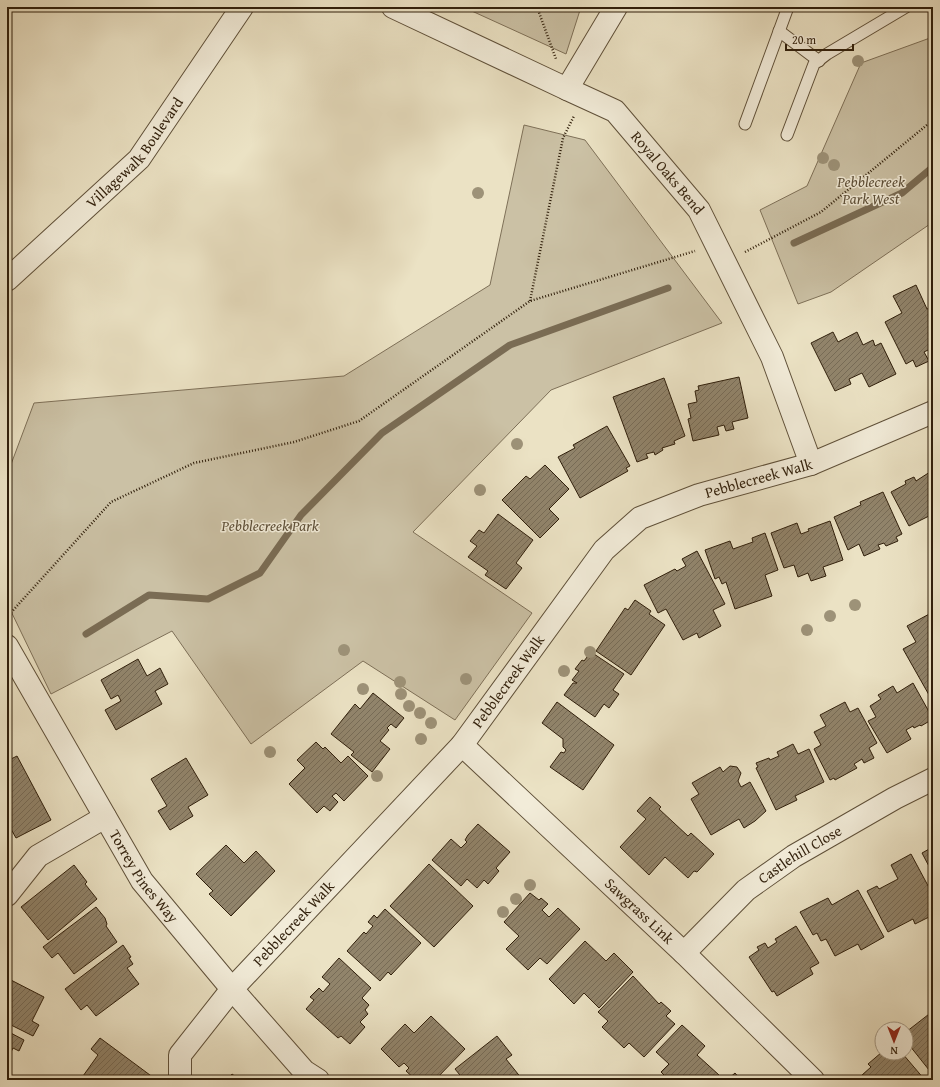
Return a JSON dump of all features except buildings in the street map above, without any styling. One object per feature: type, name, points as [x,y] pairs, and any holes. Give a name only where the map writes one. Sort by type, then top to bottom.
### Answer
[{"type":"street","name":"Villagewalk Boulevard","points":[[7,280],[139,159],[242,7]]},
{"type":"street","name":"Royal Oaks Bend","points":[[393,7],[615,111],[699,210],[772,357],[811,464]]},
{"type":"street","points":[[575,93],[616,7]]},
{"type":"street","name":"Pebblecreek Walk","points":[[180,1080],[180,1054],[232,989],[462,745],[604,550],[640,518],[699,495],[811,464],[933,412]]},
{"type":"street","name":"Torrey Pines Way","points":[[7,646],[142,881],[232,989],[304,1071],[318,1080]]},
{"type":"street","name":"Sawgrass Link","points":[[462,745],[684,953],[813,1080]]},
{"type":"street","name":"Castlehill Close","points":[[684,953],[746,890],[788,860],[895,798],[933,779]]},
{"type":"street","points":[[7,895],[38,856],[105,817]]},
{"type":"lane","points":[[745,124],[788,7]]},
{"type":"lane","points":[[787,135],[814,64],[827,54],[906,7]]},
{"type":"lane","points":[[780,31],[819,61]]},
{"type":"path","points":[[530,301],[563,138],[575,93],[537,7]]},
{"type":"path","points":[[7,617],[111,502],[194,463],[294,442],[359,421],[530,301],[721,254],[821,212],[933,120]]},
{"type":"green space","points":[[463,7],[581,7],[566,54]]},
{"type":"green space","name":"Pebblecreek Park West","points":[[933,35],[933,222],[831,292],[798,304],[760,210],[807,186],[861,63],[930,38]]},
{"type":"green space","name":"Pebblecreek Park","points":[[524,125],[585,140],[722,323],[551,390],[413,532],[532,613],[455,720],[363,661],[251,744],[172,631],[51,694],[7,603],[7,475],[34,403],[344,376],[490,285]]},
{"type":"waterway","points":[[794,243],[902,193],[933,167]]},
{"type":"waterway","points":[[86,634],[149,595],[208,599],[260,573],[301,515],[382,433],[510,345],[668,288]]}]
